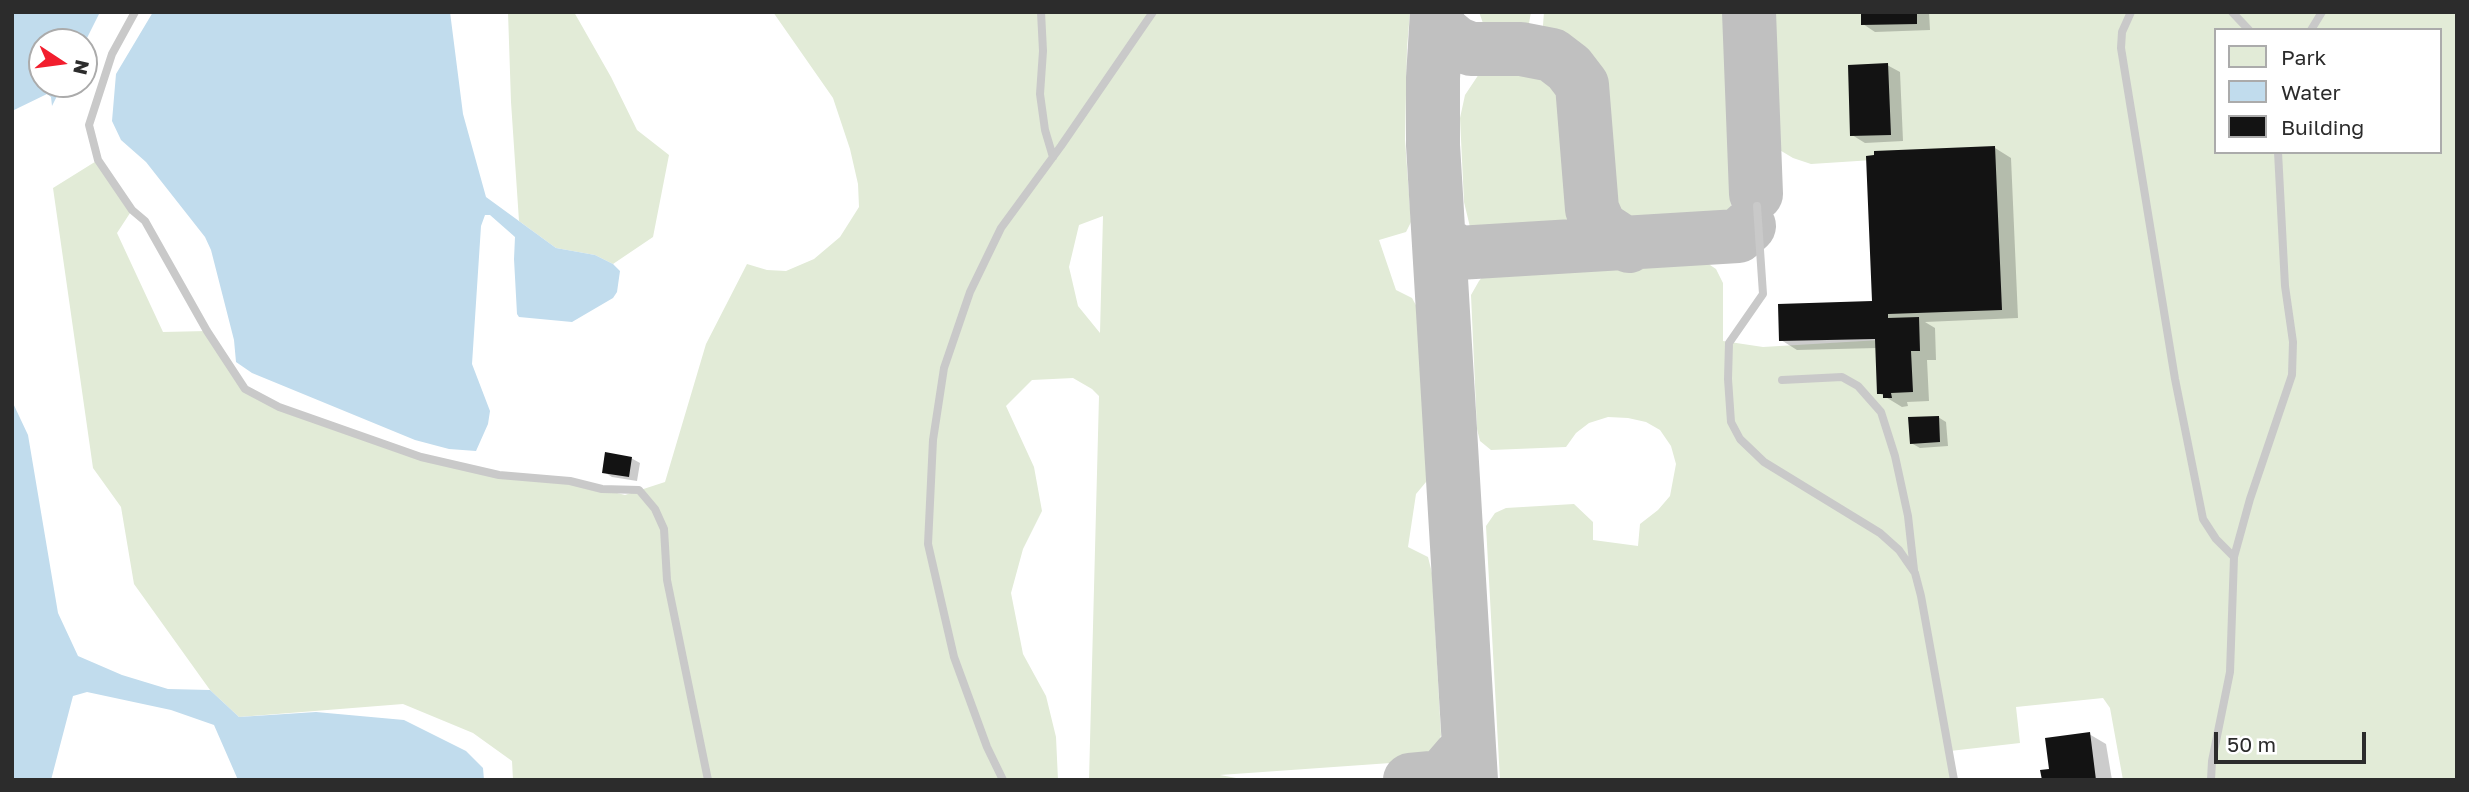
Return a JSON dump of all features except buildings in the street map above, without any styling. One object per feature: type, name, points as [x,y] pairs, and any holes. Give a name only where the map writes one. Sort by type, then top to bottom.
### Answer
[{"type":"lane","points":[[135,12],[113,54],[89,125],[98,160],[132,210],[145,221],[207,331],[245,388],[279,407],[421,457],[499,475],[570,481],[602,489],[639,491],[655,509],[664,529],[667,580],[708,780]]},
{"type":"lane","points":[[1041,12],[1043,51],[1040,94],[1045,130],[1053,157]]},
{"type":"lane","points":[[1003,780],[987,747],[954,657],[928,544],[933,440],[944,368],[970,292],[1000,228],[1053,157],[1153,12]]},
{"type":"lane","points":[[2131,12],[2122,32],[2121,48],[2175,379],[2203,519],[2216,540],[2234,556]]},
{"type":"lane","points":[[2232,12],[2247,28]]},
{"type":"lane","points":[[2312,28],[2322,12]]},
{"type":"lane","points":[[2211,780],[2230,672],[2234,556],[2250,499],[2292,375],[2293,342],[2285,286],[2278,154]]},
{"type":"lane","points":[[1757,206],[1763,294],[1729,343],[1731,422],[1740,439],[1764,462],[1880,533],[1899,550],[1915,573]]},
{"type":"lane","points":[[1782,380],[1842,377],[1858,386],[1881,412],[1895,456],[1908,516],[1915,573],[1954,780]]},
{"type":"green space","points":[[508,12],[574,12],[637,130],[669,155],[653,237],[613,264],[595,255],[556,248],[519,221]]},
{"type":"green space","points":[[773,12],[1410,12],[1405,140],[1411,222],[1406,232],[1379,240],[1396,290],[1412,298],[1418,309],[1428,473],[1426,482],[1416,494],[1408,547],[1428,557],[1432,573],[1441,735],[1438,748],[1429,758],[1419,761],[1220,775],[1247,780],[1089,780],[1099,396],[1073,378],[1032,380],[1006,406],[1034,467],[1042,511],[1023,549],[1011,593],[1023,654],[1046,696],[1056,737],[1058,780],[513,780],[512,761],[473,733],[403,704],[239,717],[210,690],[134,584],[121,507],[93,468],[53,188],[98,160],[132,210],[117,233],[163,332],[207,331],[245,389],[279,407],[421,457],[499,475],[570,481],[625,495],[665,482],[706,344],[747,264],[767,270],[786,271],[814,259],[840,237],[859,207],[858,184],[850,149],[833,98]],"holes":[[[1103,216],[1100,333],[1078,306],[1069,267],[1079,225]]]},
{"type":"green space","points":[[1479,12],[1531,12],[1527,35],[1497,35],[1484,26]]},
{"type":"green space","points":[[1544,12],[1724,12],[1731,208],[1726,219],[1717,227],[1706,233],[1636,233],[1615,210],[1608,91],[1598,70],[1584,56],[1542,38]]},
{"type":"green space","points":[[1771,12],[2457,12],[2457,780],[2123,780],[2110,708],[2103,698],[2016,707],[2020,743],[1950,751],[1954,780],[1500,780],[1486,526],[1495,513],[1506,508],[1574,504],[1593,522],[1593,540],[1638,546],[1640,524],[1670,496],[1676,464],[1671,446],[1660,430],[1646,422],[1628,418],[1608,417],[1589,423],[1576,433],[1566,447],[1491,450],[1480,441],[1477,429],[1471,295],[1487,271],[1501,263],[1684,255],[1701,259],[1716,269],[1723,283],[1723,341],[1763,347],[1880,340],[1873,160],[1811,164],[1778,149]]},
{"type":"green space","points":[[1519,57],[1540,61],[1556,70],[1563,87],[1565,142],[1576,208],[1554,236],[1536,243],[1496,245],[1478,236],[1470,227],[1464,202],[1460,118],[1465,95],[1479,74],[1492,61]]},
{"type":"water","points":[[12,12],[100,12],[92,28],[28,28],[28,98],[39,98],[12,111]]},
{"type":"water","points":[[153,12],[450,12],[463,114],[486,197],[556,248],[595,255],[613,264],[620,271],[617,292],[613,298],[572,322],[519,317],[515,237],[490,215],[485,215],[481,226],[472,364],[490,411],[488,424],[476,451],[449,449],[415,440],[252,373],[236,362],[234,340],[211,250],[205,237],[146,162],[121,140],[112,121],[116,74]]},
{"type":"water","points":[[12,401],[28,435],[58,613],[78,656],[122,675],[168,689],[210,690],[239,717],[316,712],[404,720],[466,751],[483,768],[484,780],[238,780],[214,725],[171,710],[87,692],[73,696],[51,780],[12,780]]},
{"type":"taxiway","points":[[1437,12],[1433,145],[1471,780]]},
{"type":"taxiway","points":[[1749,12],[1756,194]]},
{"type":"taxiway","points":[[1444,33],[1456,43],[1471,49],[1521,49],[1552,55],[1569,68],[1582,85],[1592,209],[1600,227],[1629,246]]},
{"type":"taxiway","points":[[1449,246],[1458,253],[1738,236],[1749,226]]},
{"type":"taxiway","points":[[1410,780],[1442,777],[1460,756]]}]
